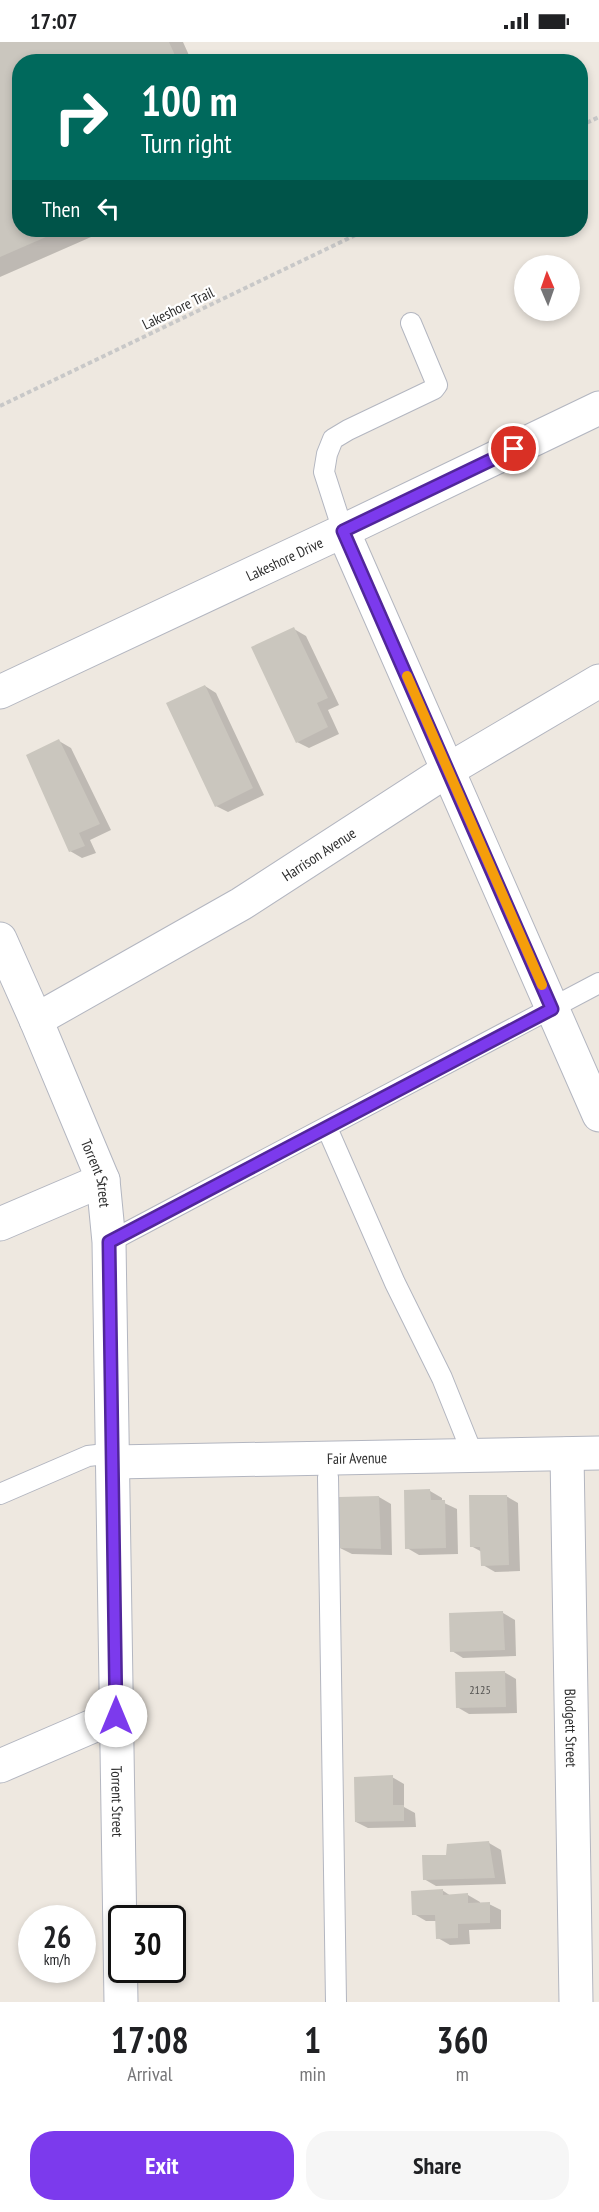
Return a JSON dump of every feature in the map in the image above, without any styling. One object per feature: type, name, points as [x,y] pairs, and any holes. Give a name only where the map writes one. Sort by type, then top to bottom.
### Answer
[{"type":"street","name":"Lakeshore Drive","points":[[0,692],[599,408]]},
{"type":"street","points":[[343,531],[599,1115]]},
{"type":"street","name":"Harrison Avenue","points":[[36,1020],[240,904],[448,770],[599,681]]},
{"type":"street","name":"Torrent Street","points":[[2,949],[36,1020],[103,1180],[109,1242],[114,1457],[121,2002]]},
{"type":"street","points":[[0,1224],[103,1180]]},
{"type":"street","name":"Fair Avenue","points":[[114,1457],[583,1453]]},
{"type":"street","name":"Blodgett Street","points":[[576,2002],[583,1453]]},
{"type":"street","points":[[0,1766],[116,1716]]},
{"type":"lane","points":[[343,531],[324,472],[327,454],[333,439],[434,389],[437,385],[411,323]]},
{"type":"lane","points":[[109,1242],[599,983]]},
{"type":"lane","points":[[327,1128],[395,1283],[442,1378],[473,1455]]},
{"type":"lane","points":[[0,1494],[88,1455],[114,1457]]},
{"type":"lane","points":[[328,1477],[336,2002]]},
{"type":"path","name":"Lakeshore Trail","points":[[0,406],[351,237]]},
{"type":"building","points":[[0,42],[169,42],[174,54],[12,54],[12,237],[46,237],[0,257]]},
{"type":"building","points":[[294,627],[328,698],[317,703],[328,727],[296,743],[251,647]]},
{"type":"building","points":[[205,685],[253,788],[215,807],[166,703]]},
{"type":"building","points":[[59,739],[100,824],[79,833],[85,846],[69,852],[26,755]]},
{"type":"building","points":[[430,1489],[431,1500],[445,1500],[446,1548],[405,1549],[404,1490]]},
{"type":"building","points":[[469,1495],[507,1495],[509,1565],[481,1566],[480,1547],[470,1547]]},
{"type":"building","points":[[379,1496],[381,1549],[339,1548],[339,1497]]},
{"type":"building","points":[[503,1611],[505,1650],[450,1652],[449,1613]]},
{"type":"building","points":[[505,1671],[506,1707],[456,1708],[455,1672]]},
{"type":"building","points":[[393,1775],[393,1805],[404,1805],[404,1821],[355,1822],[354,1777]]},
{"type":"building","points":[[489,1841],[495,1878],[423,1880],[422,1855],[446,1855],[447,1844]]},
{"type":"building","points":[[443,1889],[443,1895],[468,1893],[468,1903],[490,1902],[490,1923],[458,1924],[458,1938],[436,1939],[435,1915],[412,1915],[411,1891]]},
{"type":"slow traffic","points":[[407,676],[542,985]]},
{"type":"route","points":[[116,1716],[109,1242],[552,1009],[343,531],[514,449]]}]
